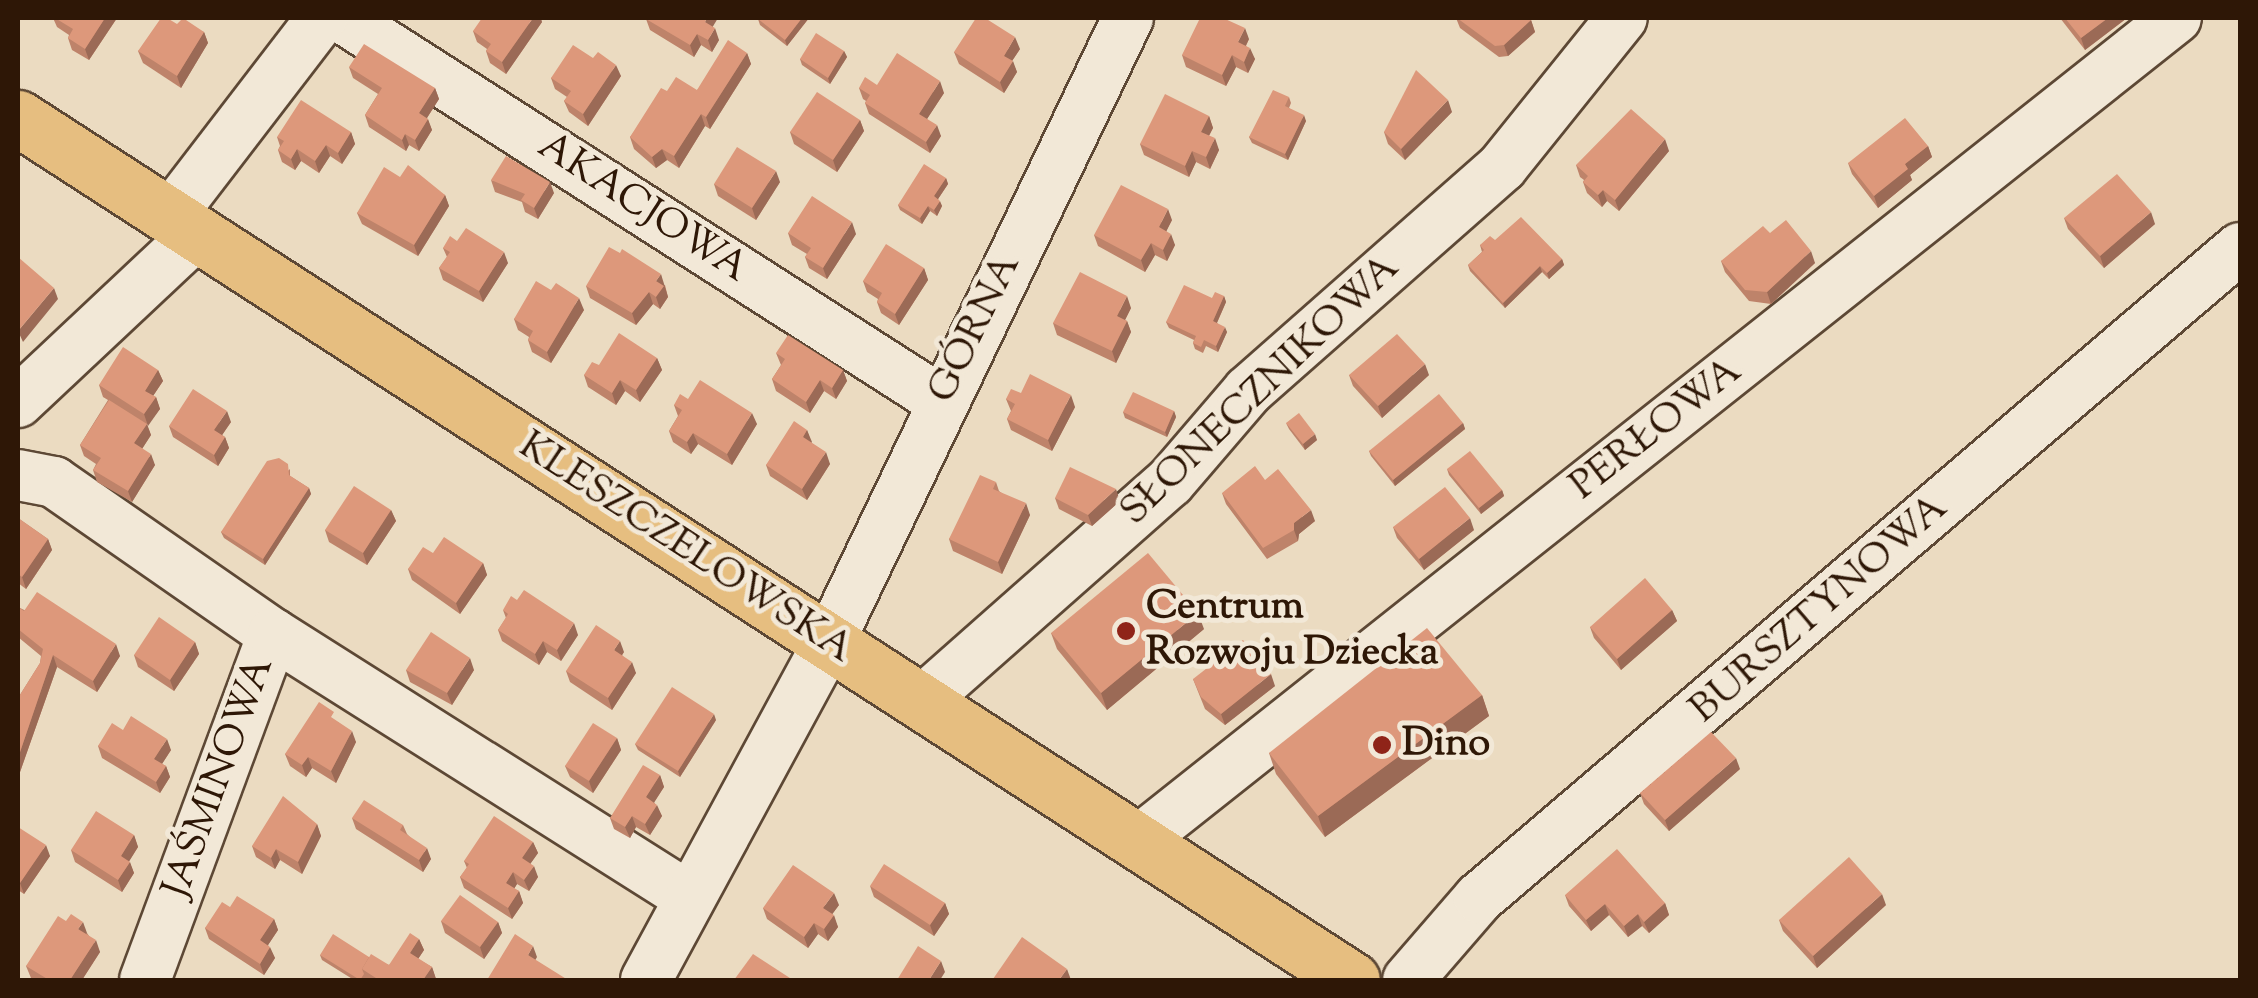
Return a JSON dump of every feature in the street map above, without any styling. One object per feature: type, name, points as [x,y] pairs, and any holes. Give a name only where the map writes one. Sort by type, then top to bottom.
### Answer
[{"type":"main road","name":"KLESZCZELOWSKA","points":[[18,118],[1352,980]]},
{"type":"street","points":[[18,402],[184,225],[322,18]]},
{"type":"street","name":"AKACJOWA","points":[[343,18],[941,401]]},
{"type":"street","name":"GÓRNA","points":[[646,980],[688,896],[829,642],[941,401],[1128,18]]},
{"type":"street","name":"SŁONECZNIKOWA","points":[[921,702],[1170,482],[1248,392],[1502,167],[1622,18]]},
{"type":"street","name":"PERŁOWA","points":[[1137,842],[2176,18]]},
{"type":"street","name":"BURSZTYNOWA","points":[[1408,980],[1479,898],[2240,248]]},
{"type":"street","name":"JAŚMINOWA","points":[[18,475],[54,482],[272,634],[145,980]]},
{"type":"street","points":[[272,634],[688,896]]},
{"type":"building","points":[[55,18],[105,18],[85,49],[68,38],[73,29]]},
{"type":"building","points":[[161,18],[177,24],[183,18],[204,32],[177,76],[138,51]]},
{"type":"building","points":[[482,18],[533,18],[502,62],[486,51],[491,44],[473,31]]},
{"type":"building","points":[[647,18],[707,18],[705,22],[715,28],[708,40],[697,34],[690,45]]},
{"type":"building","points":[[760,18],[802,18],[785,40]]},
{"type":"building","points":[[976,18],[985,18],[1015,37],[1004,56],[1013,61],[1000,82],[954,52]]},
{"type":"building","points":[[1200,18],[1223,18],[1245,28],[1238,42],[1250,48],[1244,62],[1232,55],[1222,75],[1182,55]]},
{"type":"building","points":[[1457,18],[1531,20],[1504,45],[1495,46]]},
{"type":"building","points":[[2065,18],[2108,18],[2081,38]]},
{"type":"building","points":[[816,33],[844,51],[828,78],[800,59]]},
{"type":"building","points":[[728,40],[747,53],[706,117],[701,114],[674,156],[662,149],[652,157],[630,137],[661,88],[667,91],[676,77],[697,90]]},
{"type":"building","points":[[364,44],[435,88],[419,113],[428,119],[415,140],[405,134],[402,140],[365,115],[382,88],[349,67]]},
{"type":"building","points":[[573,45],[593,58],[598,52],[616,65],[583,114],[564,101],[571,91],[551,78]]},
{"type":"building","points":[[897,53],[940,81],[919,114],[937,125],[926,142],[865,103],[870,95],[859,88],[865,77],[877,85]]},
{"type":"building","points":[[1416,70],[1448,100],[1401,149],[1384,132]]},
{"type":"building","points":[[1273,90],[1289,97],[1285,106],[1304,115],[1285,154],[1249,137]]},
{"type":"building","points":[[817,92],[860,120],[833,160],[790,132]]},
{"type":"building","points":[[1165,94],[1209,116],[1201,132],[1215,138],[1206,157],[1192,151],[1185,166],[1140,144]]},
{"type":"building","points":[[301,100],[351,132],[338,153],[326,145],[315,161],[297,149],[291,159],[278,150],[284,141],[277,137]]},
{"type":"building","points":[[1631,109],[1665,139],[1615,200],[1603,190],[1598,195],[1583,182],[1588,176],[1576,165]]},
{"type":"building","points":[[1905,118],[1928,146],[1905,164],[1908,169],[1874,196],[1848,163]]},
{"type":"building","points":[[737,147],[776,171],[752,208],[714,184]]},
{"type":"building","points":[[506,156],[550,182],[534,208],[521,200],[525,194],[491,180]]},
{"type":"building","points":[[924,164],[946,178],[934,196],[940,201],[934,210],[928,206],[920,218],[898,205]]},
{"type":"building","points":[[408,165],[445,195],[414,245],[357,213],[384,167],[400,177]]},
{"type":"building","points":[[2117,174],[2151,212],[2100,256],[2064,218]]},
{"type":"building","points":[[1121,185],[1168,209],[1159,227],[1171,234],[1163,250],[1151,243],[1141,260],[1094,235]]},
{"type":"building","points":[[812,196],[852,222],[823,268],[805,257],[811,248],[788,233]]},
{"type":"building","points":[[1521,217],[1562,259],[1547,273],[1540,266],[1503,303],[1468,265],[1484,250],[1480,245],[1490,236],[1495,240]]},
{"type":"building","points":[[1786,220],[1811,251],[1767,292],[1745,290],[1721,261],[1763,226],[1770,233]]},
{"type":"building","points":[[466,228],[504,252],[479,291],[439,268],[450,252],[443,248],[450,236],[457,241]]},
{"type":"building","points":[[886,244],[924,268],[895,314],[877,302],[882,293],[863,281]]},
{"type":"building","points":[[609,247],[620,253],[622,249],[661,274],[656,281],[664,286],[656,297],[649,292],[632,313],[586,286]]},
{"type":"building","points":[[18,257],[54,288],[18,331]]},
{"type":"building","points":[[1080,272],[1127,296],[1117,316],[1127,321],[1112,351],[1053,323]]},
{"type":"building","points":[[536,281],[551,290],[556,283],[579,298],[547,352],[528,340],[533,331],[514,319]]},
{"type":"building","points":[[1184,285],[1212,298],[1215,292],[1224,296],[1213,321],[1225,327],[1216,346],[1204,340],[1201,347],[1193,343],[1196,336],[1166,322]]},
{"type":"building","points":[[619,333],[657,358],[636,390],[620,380],[612,393],[584,375],[592,362],[599,365]]},
{"type":"building","points":[[1397,334],[1425,364],[1378,406],[1349,375]]},
{"type":"building","points":[[788,335],[843,370],[832,388],[820,380],[806,402],[772,379],[785,359],[776,353]]},
{"type":"building","points":[[123,347],[158,370],[145,391],[156,397],[144,414],[99,385]]},
{"type":"building","points":[[1030,374],[1071,395],[1048,440],[1007,419],[1015,404],[1006,399],[1011,389],[1021,393]]},
{"type":"building","points":[[700,380],[752,413],[727,454],[693,433],[687,442],[669,431],[682,410],[674,405],[680,394],[688,399]]},
{"type":"building","points":[[193,389],[227,411],[214,430],[225,437],[214,455],[169,426]]},
{"type":"building","points":[[1133,392],[1174,411],[1165,432],[1123,412]]},
{"type":"building","points":[[1439,394],[1463,423],[1393,480],[1369,451]]},
{"type":"building","points":[[109,400],[147,424],[134,443],[151,454],[128,491],[93,470],[101,458],[80,445]]},
{"type":"building","points":[[1299,413],[1315,434],[1303,444],[1286,423]]},
{"type":"building","points":[[794,421],[807,430],[803,437],[826,452],[802,489],[766,465]]},
{"type":"building","points":[[1470,451],[1502,490],[1479,508],[1447,469]]},
{"type":"building","points":[[279,458],[288,464],[289,475],[309,488],[263,559],[221,532],[267,461]]},
{"type":"building","points":[[1255,466],[1265,480],[1278,469],[1311,510],[1294,523],[1294,530],[1263,548],[1222,493]]},
{"type":"building","points":[[1070,467],[1116,489],[1088,515],[1055,498]]},
{"type":"building","points":[[980,475],[996,482],[993,489],[1026,503],[998,562],[949,539]]},
{"type":"building","points":[[354,486],[391,510],[363,553],[325,530]]},
{"type":"building","points":[[1445,487],[1470,518],[1419,559],[1393,527]]},
{"type":"building","points":[[18,518],[48,539],[22,577],[18,574]]},
{"type":"building","points":[[444,537],[483,563],[456,603],[408,569],[423,547],[433,553]]},
{"type":"building","points":[[1148,553],[1198,613],[1101,693],[1051,633]]},
{"type":"building","points":[[1645,578],[1672,610],[1617,659],[1590,627]]},
{"type":"building","points":[[524,590],[574,623],[557,650],[543,641],[535,654],[498,630],[508,614],[503,610],[511,596],[517,600]]},
{"type":"building","points":[[37,592],[116,644],[93,681],[53,655],[18,758],[18,698],[40,663],[43,649],[18,629],[18,607],[24,611]]},
{"type":"building","points":[[159,617],[195,642],[170,680],[134,655]]},
{"type":"building","points":[[596,625],[620,641],[614,650],[632,662],[608,698],[566,671]]},
{"type":"building","name":"Dino","points":[[1427,628],[1482,695],[1318,816],[1269,753]]},
{"type":"building","points":[[431,632],[470,658],[447,693],[406,670]]},
{"type":"building","points":[[1243,640],[1271,674],[1221,714],[1201,697],[1193,679]]},
{"type":"building","points":[[672,687],[714,714],[678,771],[635,744]]},
{"type":"building","points":[[319,702],[334,712],[331,717],[352,731],[331,771],[308,757],[302,765],[285,754]]},
{"type":"building","points":[[131,716],[167,739],[154,759],[166,766],[156,782],[98,746],[112,723],[123,730]]},
{"type":"building","points":[[593,723],[617,738],[589,781],[565,766]]},
{"type":"building","points":[[1711,732],[1736,758],[1665,820],[1640,793]]},
{"type":"building","points":[[643,765],[660,775],[646,797],[657,805],[645,824],[632,816],[625,827],[610,818]]},
{"type":"building","points":[[283,796],[317,824],[298,862],[276,849],[271,858],[252,846]]},
{"type":"building","points":[[364,800],[403,825],[400,830],[427,848],[419,860],[352,818]]},
{"type":"building","points":[[96,811],[134,835],[121,856],[130,862],[118,880],[71,850]]},
{"type":"building","points":[[494,816],[533,842],[522,858],[534,866],[524,880],[513,872],[506,883],[519,891],[508,908],[460,877],[469,864],[464,861]]},
{"type":"building","points":[[18,827],[46,845],[20,883],[18,881]]},
{"type":"building","points":[[1617,849],[1665,903],[1644,922],[1638,914],[1624,926],[1605,904],[1586,920],[1565,895]]},
{"type":"building","points":[[1849,857],[1882,894],[1813,956],[1779,920]]},
{"type":"building","points":[[884,864],[945,903],[930,925],[870,886]]},
{"type":"building","points":[[793,865],[834,893],[823,908],[834,915],[824,929],[814,923],[804,937],[763,908]]},
{"type":"building","points":[[460,895],[498,922],[480,947],[441,921]]},
{"type":"building","points":[[237,896],[274,919],[260,940],[270,947],[260,964],[205,928],[222,902],[230,907]]},
{"type":"building","points":[[71,914],[83,922],[78,929],[96,940],[70,980],[49,980],[26,966],[58,916],[66,921]]},
{"type":"building","points":[[410,933],[419,939],[410,953],[432,967],[423,980],[379,980],[362,969],[371,954],[389,965]]},
{"type":"building","points":[[333,934],[369,957],[360,980],[320,955]]},
{"type":"building","points":[[515,934],[533,946],[528,955],[568,980],[487,980]]},
{"type":"building","points":[[1022,937],[1067,969],[1059,980],[993,979]]},
{"type":"building","points":[[918,946],[941,961],[929,980],[897,980]]},
{"type":"building","points":[[753,954],[793,980],[734,980]]},
{"type":"place","name":"Centrum Rozwoju Dziecka","points":[[1126,631]]},
{"type":"place","name":"Dino","points":[[1382,745]]}]
